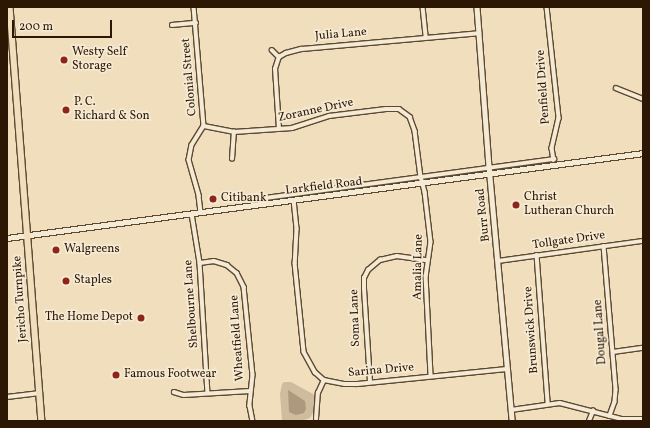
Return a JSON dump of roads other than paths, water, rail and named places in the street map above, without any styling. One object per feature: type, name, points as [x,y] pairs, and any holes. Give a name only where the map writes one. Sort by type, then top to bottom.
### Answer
[{"type":"main road","name":"Jericho Turnpike","points":[[10,7],[42,421]]},
{"type":"main road","name":"Larkfield Road","points":[[7,238],[423,184],[490,171],[555,165],[643,153]]},
{"type":"street","name":"Colonial Street","points":[[194,7],[204,126],[192,145],[189,160],[199,196],[201,212]]},
{"type":"street","points":[[423,7],[426,37]]},
{"type":"street","name":"Burr Road","points":[[477,7],[512,421]]},
{"type":"street","name":"Penfield Drive","points":[[547,7],[559,118],[559,126],[553,140],[555,165]]},
{"type":"street","points":[[172,25],[196,23]]},
{"type":"street","name":"Julia Lane","points":[[279,57],[292,50],[479,32]]},
{"type":"street","points":[[272,50],[279,57],[275,69],[279,129]]},
{"type":"street","points":[[616,88],[643,99]]},
{"type":"street","name":"Zoranne Drive","points":[[204,126],[234,132],[292,128],[339,114],[399,109],[410,117],[414,123],[423,184]]},
{"type":"street","points":[[232,159],[234,132]]},
{"type":"street","name":"Larkfield Road","points":[[258,199],[421,177],[490,171],[554,159]]},
{"type":"street","name":"Amalia Lane","points":[[423,184],[431,242],[427,260],[426,276],[431,376]]},
{"type":"street","points":[[294,200],[297,229],[295,264],[304,352],[315,372],[324,380],[318,393],[316,419]]},
{"type":"street","name":"Shelbourne Lane","points":[[192,214],[200,263],[208,393]]},
{"type":"street","name":"Tollgate Drive","points":[[498,261],[643,241]]},
{"type":"street","name":"Dougal Lane","points":[[604,246],[616,390],[615,402],[610,416]]},
{"type":"street","name":"Soma Lane","points":[[370,382],[364,278],[368,270],[380,260],[397,256],[427,260]]},
{"type":"street","name":"Brunswick Drive","points":[[537,256],[548,403]]},
{"type":"street","name":"Wheatfield Lane","points":[[200,263],[221,262],[232,268],[242,280],[253,375],[250,391],[252,421]]},
{"type":"street","points":[[613,352],[643,348]]},
{"type":"street","name":"Sarina Drive","points":[[324,380],[345,384],[507,368]]},
{"type":"street","points":[[174,392],[184,395],[250,391]]},
{"type":"street","points":[[7,397],[40,393]]},
{"type":"street","points":[[511,410],[548,403],[569,404],[630,421],[643,419]]},
{"type":"street","points":[[589,421],[593,411]]},
{"type":"place","name":"Westy Self Storage","points":[[64,60]]},
{"type":"place","name":"P. C. Richard & Son","points":[[66,110]]},
{"type":"place","name":"Citibank","points":[[213,199]]},
{"type":"place","name":"Christ Lutheran Church","points":[[516,205]]},
{"type":"place","name":"Walgreens","points":[[56,250]]},
{"type":"place","name":"Staples","points":[[66,281]]},
{"type":"place","name":"The Home Depot","points":[[141,318]]},
{"type":"place","name":"Famous Footwear","points":[[116,375]]}]
